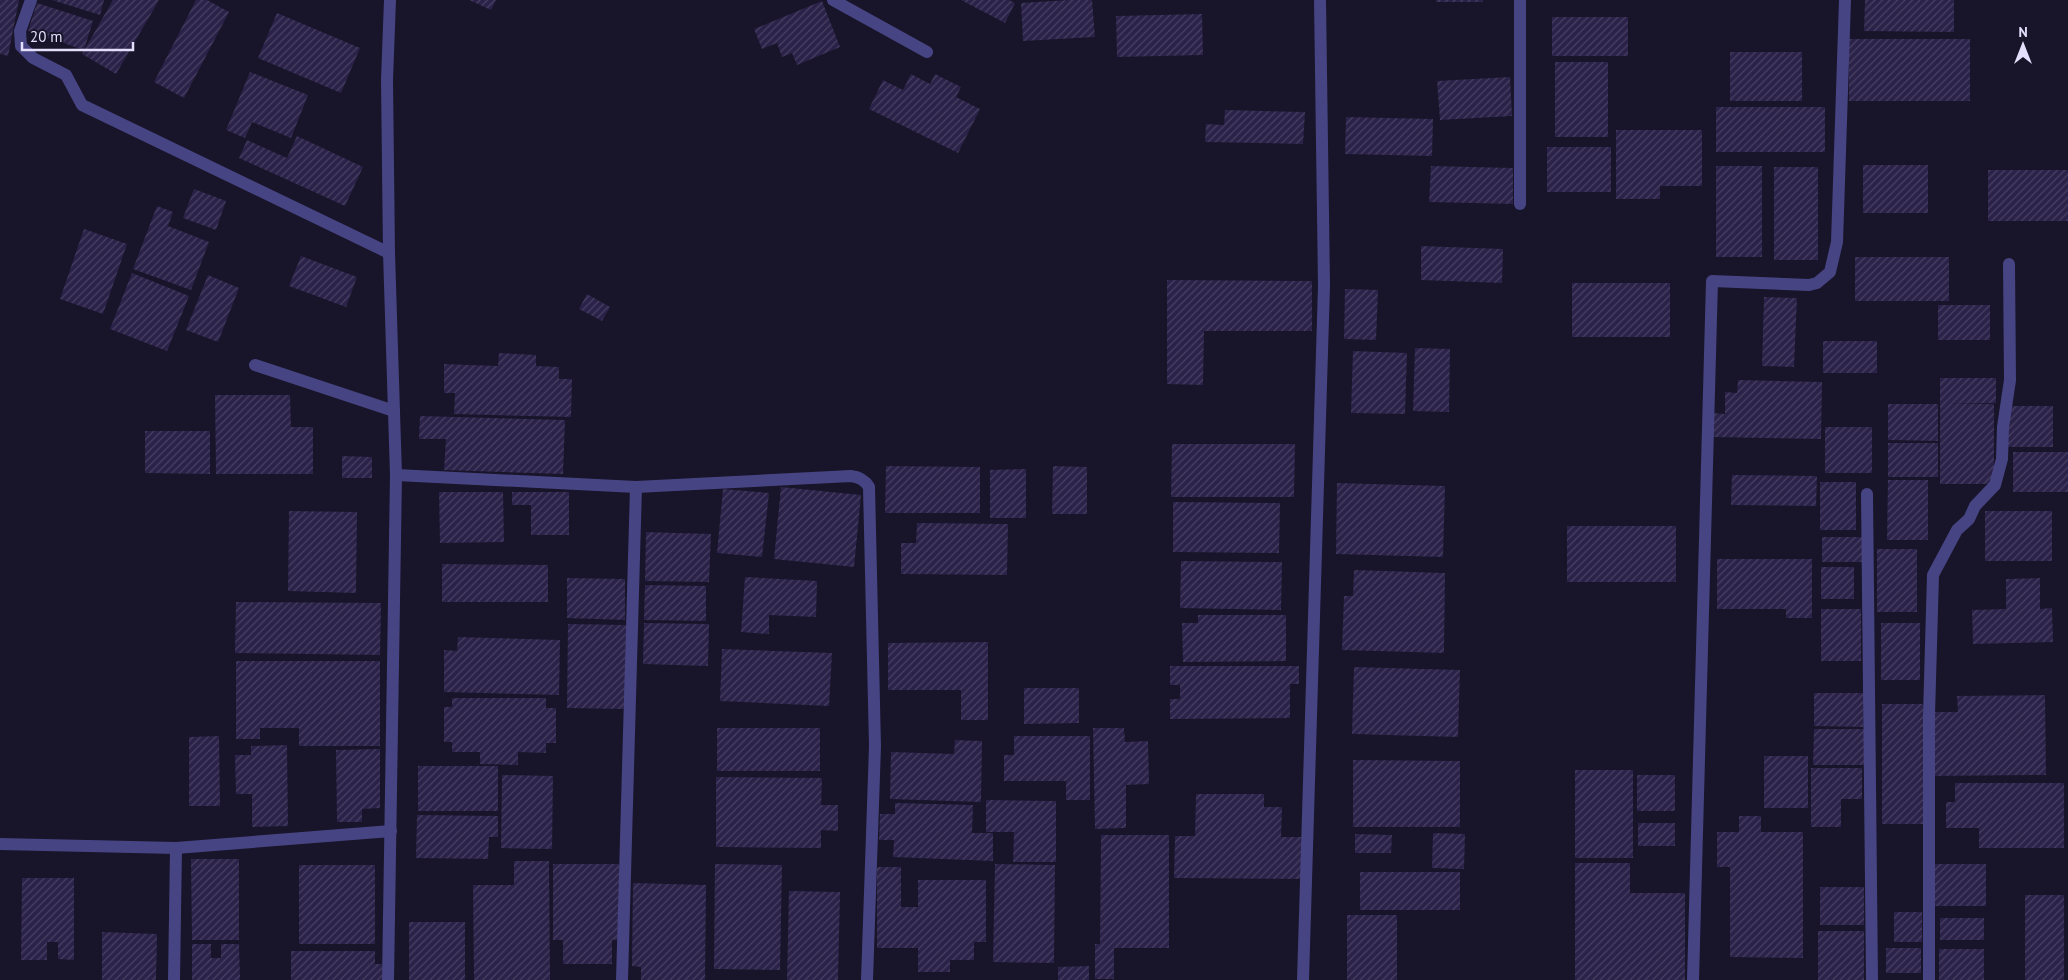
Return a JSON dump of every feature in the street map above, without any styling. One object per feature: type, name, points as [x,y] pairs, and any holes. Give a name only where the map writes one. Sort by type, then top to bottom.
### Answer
[{"type":"street","points":[[31,0],[20,31],[21,46],[33,58],[66,75],[82,105],[389,253]]},
{"type":"street","points":[[388,980],[396,475],[389,253],[387,80],[390,0]]},
{"type":"street","points":[[833,0],[927,52]]},
{"type":"street","points":[[1303,980],[1324,286],[1320,0]]},
{"type":"street","points":[[1520,0],[1520,204]]},
{"type":"street","points":[[1693,980],[1712,282],[1809,285],[1817,283],[1830,272],[1837,242],[1845,0]]},
{"type":"street","points":[[1929,980],[1929,715],[1933,575],[1957,530],[1969,519],[1975,506],[1995,485],[2002,459],[2002,427],[2010,380],[2009,264]]},
{"type":"street","points":[[255,365],[394,411]]},
{"type":"street","points":[[396,475],[636,487],[851,476],[858,477],[866,482],[869,487],[875,746],[867,980]]},
{"type":"street","points":[[622,980],[636,487]]},
{"type":"street","points":[[1867,494],[1872,980]]},
{"type":"street","points":[[0,844],[176,848],[391,831]]},
{"type":"street","points":[[174,980],[176,848]]},
{"type":"building","points":[[0,0],[19,0],[8,56],[0,54]]},
{"type":"building","points":[[52,0],[104,0],[100,15]]},
{"type":"building","points":[[113,0],[159,0],[116,74],[82,54]]},
{"type":"building","points":[[196,0],[207,0],[229,12],[184,98],[154,82]]},
{"type":"building","points":[[469,0],[496,0],[491,10]]},
{"type":"building","points":[[961,0],[1009,0],[1015,3],[1005,23]]},
{"type":"building","points":[[1092,0],[1095,37],[1023,41],[1021,3]]},
{"type":"building","points":[[1436,0],[1483,0],[1483,2],[1436,2]]},
{"type":"building","points":[[1865,0],[1954,0],[1954,32],[1864,31]]},
{"type":"building","points":[[822,1],[840,47],[797,65],[792,53],[782,57],[777,43],[762,49],[754,29]]},
{"type":"building","points":[[37,3],[93,21],[84,50],[28,31]]},
{"type":"building","points":[[277,13],[360,48],[341,93],[258,58]]},
{"type":"building","points":[[1202,14],[1203,55],[1117,57],[1116,16]]},
{"type":"building","points":[[1552,17],[1628,17],[1628,56],[1552,56]]},
{"type":"building","points":[[1849,39],[1970,39],[1970,101],[1849,101]]},
{"type":"building","points":[[1730,52],[1802,52],[1802,101],[1730,101]]},
{"type":"building","points":[[1555,62],[1608,62],[1608,137],[1555,137]]},
{"type":"building","points":[[250,72],[308,95],[291,138],[252,122],[245,138],[226,130]]},
{"type":"building","points":[[911,74],[930,84],[935,74],[961,87],[956,97],[980,109],[958,153],[869,109],[883,80],[903,90]]},
{"type":"building","points":[[1510,77],[1512,116],[1440,120],[1437,81]]},
{"type":"building","points":[[1716,107],[1825,107],[1825,152],[1716,152]]},
{"type":"building","points":[[1225,110],[1305,112],[1303,144],[1205,142],[1206,124],[1224,125]]},
{"type":"building","points":[[1346,117],[1433,119],[1432,156],[1345,154]]},
{"type":"building","points":[[1616,130],[1702,130],[1702,186],[1660,186],[1660,199],[1616,199]]},
{"type":"building","points":[[297,136],[363,167],[345,206],[239,158],[247,140],[287,158]]},
{"type":"building","points":[[1547,147],[1611,147],[1611,192],[1547,192]]},
{"type":"building","points":[[1863,165],[1928,165],[1928,213],[1863,213]]},
{"type":"building","points":[[1431,166],[1513,168],[1513,204],[1429,202]]},
{"type":"building","points":[[1716,166],[1762,166],[1762,257],[1716,257]]},
{"type":"building","points":[[1774,167],[1818,167],[1818,260],[1774,260]]},
{"type":"building","points":[[1988,170],[2068,170],[2068,221],[1988,221]]},
{"type":"building","points":[[194,189],[226,201],[216,230],[183,218]]},
{"type":"building","points":[[157,206],[173,212],[168,226],[209,242],[191,290],[133,269]]},
{"type":"building","points":[[84,229],[127,244],[103,314],[60,299]]},
{"type":"building","points":[[1421,246],[1503,249],[1502,283],[1421,280]]},
{"type":"building","points":[[301,256],[357,277],[346,307],[289,286]]},
{"type":"building","points":[[1855,257],[1949,257],[1949,301],[1855,301]]},
{"type":"building","points":[[132,273],[189,296],[167,351],[110,329]]},
{"type":"building","points":[[208,275],[239,288],[218,342],[186,330]]},
{"type":"building","points":[[1167,280],[1312,281],[1312,331],[1204,331],[1203,385],[1167,384]]},
{"type":"building","points":[[1572,283],[1670,283],[1670,337],[1572,337]]},
{"type":"building","points":[[1345,289],[1378,290],[1376,340],[1344,339]]},
{"type":"building","points":[[587,294],[610,307],[602,321],[579,309]]},
{"type":"building","points":[[1764,297],[1797,298],[1794,367],[1762,366]]},
{"type":"building","points":[[1938,305],[1990,305],[1990,340],[1938,340]]},
{"type":"building","points":[[1823,341],[1877,341],[1877,373],[1823,373]]},
{"type":"building","points":[[1415,348],[1450,349],[1449,412],[1413,411]]},
{"type":"building","points":[[1353,351],[1407,353],[1405,414],[1351,413]]},
{"type":"building","points":[[499,353],[536,355],[536,366],[559,367],[559,379],[572,379],[571,417],[454,414],[455,393],[444,393],[444,364],[498,366]]},
{"type":"building","points":[[1940,378],[1996,378],[1996,403],[1947,403],[1994,404],[1994,484],[1940,484]]},
{"type":"building","points":[[1738,380],[1822,382],[1821,439],[1713,437],[1713,413],[1725,414],[1725,392],[1737,393]]},
{"type":"building","points":[[215,395],[290,395],[291,427],[313,427],[313,474],[216,474]]},
{"type":"building","points":[[1888,404],[1938,404],[1938,441],[1888,440]]},
{"type":"building","points":[[2008,406],[2053,406],[2053,447],[2008,447]]},
{"type":"building","points":[[420,416],[565,420],[563,474],[444,470],[446,439],[419,439]]},
{"type":"building","points":[[1825,427],[1872,427],[1872,473],[1825,473]]},
{"type":"building","points":[[145,431],[210,431],[210,474],[145,473]]},
{"type":"building","points":[[1888,443],[1938,443],[1938,477],[1888,477]]},
{"type":"building","points":[[1172,444],[1295,444],[1294,497],[1171,497]]},
{"type":"building","points":[[2013,452],[2068,452],[2068,492],[2013,492]]},
{"type":"building","points":[[342,456],[372,457],[372,478],[342,478]]},
{"type":"building","points":[[886,466],[980,467],[980,513],[885,513]]},
{"type":"building","points":[[1053,466],[1087,467],[1087,514],[1052,514]]},
{"type":"building","points":[[1026,469],[1026,518],[990,518],[990,470]]},
{"type":"building","points":[[1732,475],[1817,476],[1816,506],[1731,505]]},
{"type":"building","points":[[1888,480],[1928,480],[1928,540],[1887,540]]},
{"type":"building","points":[[1820,482],[1856,482],[1856,530],[1820,530]]},
{"type":"building","points":[[1337,483],[1445,486],[1443,557],[1336,554]]},
{"type":"building","points":[[781,487],[861,495],[854,567],[774,559]]},
{"type":"building","points":[[723,489],[769,493],[762,557],[717,553]]},
{"type":"building","points":[[439,492],[503,492],[504,542],[440,543]]},
{"type":"building","points":[[512,492],[569,492],[569,535],[531,535],[531,505],[512,505]]},
{"type":"building","points":[[1173,502],[1280,503],[1279,553],[1173,552]]},
{"type":"building","points":[[289,511],[357,512],[356,593],[288,591]]},
{"type":"building","points":[[1985,511],[2052,511],[2052,561],[1985,561]]},
{"type":"building","points":[[917,523],[1008,524],[1007,575],[901,574],[901,543],[916,543]]},
{"type":"building","points":[[1567,526],[1676,526],[1676,582],[1567,582]]},
{"type":"building","points":[[646,532],[711,534],[709,582],[645,581]]},
{"type":"building","points":[[1822,537],[1863,537],[1863,562],[1822,562]]},
{"type":"building","points":[[1877,549],[1917,549],[1917,612],[1877,612]]},
{"type":"building","points":[[1717,559],[1812,559],[1812,618],[1786,618],[1786,609],[1717,609]]},
{"type":"building","points":[[1181,561],[1282,562],[1281,610],[1180,608]]},
{"type":"building","points":[[442,564],[548,565],[548,602],[442,602]]},
{"type":"building","points":[[1821,567],[1854,567],[1854,599],[1821,599]]},
{"type":"building","points":[[1354,570],[1445,573],[1444,653],[1342,650],[1344,596],[1353,596]]},
{"type":"building","points":[[745,577],[817,581],[816,617],[769,615],[769,634],[741,632]]},
{"type":"building","points":[[567,578],[625,579],[625,620],[567,618]]},
{"type":"building","points":[[2040,578],[2040,609],[2052,608],[2053,642],[1973,644],[1972,610],[2006,609],[2006,579]]},
{"type":"building","points":[[645,585],[706,586],[706,621],[644,620]]},
{"type":"building","points":[[236,602],[381,603],[380,655],[235,653]]},
{"type":"building","points":[[1821,609],[1861,609],[1861,661],[1821,661]]},
{"type":"building","points":[[1198,615],[1286,615],[1286,661],[1183,662],[1182,623],[1198,623]]},
{"type":"building","points":[[644,623],[709,624],[708,666],[643,664]]},
{"type":"building","points":[[1881,623],[1920,623],[1920,680],[1881,680]]},
{"type":"building","points":[[568,624],[626,625],[625,709],[567,708]]},
{"type":"building","points":[[458,637],[560,640],[559,695],[444,692],[444,650],[457,651]]},
{"type":"building","points":[[988,642],[988,720],[961,720],[961,690],[888,690],[888,643]]},
{"type":"building","points":[[722,649],[832,653],[829,706],[720,701]]},
{"type":"building","points":[[236,661],[380,661],[380,746],[299,746],[299,728],[260,728],[260,739],[236,739]]},
{"type":"building","points":[[1170,666],[1299,666],[1299,684],[1290,684],[1290,718],[1170,719],[1170,699],[1180,699],[1180,685],[1170,685]]},
{"type":"building","points":[[1354,667],[1460,670],[1458,737],[1352,734]]},
{"type":"building","points":[[1024,688],[1079,688],[1079,723],[1024,724]]},
{"type":"building","points":[[1814,693],[1864,693],[1863,727],[1814,726]]},
{"type":"building","points":[[2045,695],[2046,775],[1932,776],[1931,712],[1958,712],[1957,696]]},
{"type":"building","points":[[452,698],[546,698],[546,708],[556,708],[556,743],[546,743],[546,753],[518,752],[518,765],[480,764],[480,752],[452,752],[452,742],[444,742],[444,707],[452,707]]},
{"type":"building","points":[[1882,704],[1923,704],[1923,824],[1882,824]]},
{"type":"building","points":[[717,728],[820,728],[820,771],[717,771]]},
{"type":"building","points":[[1093,728],[1124,728],[1125,742],[1148,741],[1149,784],[1126,785],[1126,828],[1095,829]]},
{"type":"building","points":[[1814,729],[1864,729],[1864,765],[1813,765]]},
{"type":"building","points":[[219,736],[220,806],[189,806],[189,737]]},
{"type":"building","points":[[1014,736],[1090,736],[1090,800],[1066,800],[1066,781],[1004,781],[1004,755],[1014,755]]},
{"type":"building","points":[[955,740],[982,741],[981,802],[890,799],[891,752],[954,754]]},
{"type":"building","points":[[287,745],[288,826],[252,827],[252,794],[236,794],[235,755],[251,755],[251,746]]},
{"type":"building","points":[[380,749],[380,808],[362,809],[362,822],[337,822],[336,750]]},
{"type":"building","points":[[1764,756],[1808,756],[1808,808],[1764,808]]},
{"type":"building","points":[[1353,760],[1460,761],[1460,827],[1353,827]]},
{"type":"building","points":[[418,766],[498,766],[498,811],[418,811]]},
{"type":"building","points":[[1811,768],[1862,768],[1862,799],[1841,799],[1841,827],[1811,827]]},
{"type":"building","points":[[1575,770],[1633,770],[1633,858],[1575,858]]},
{"type":"building","points":[[502,775],[553,776],[552,849],[501,848]]},
{"type":"building","points":[[1637,775],[1675,775],[1675,811],[1637,811]]},
{"type":"building","points":[[716,777],[822,778],[821,805],[838,805],[838,831],[821,830],[821,848],[716,847]]},
{"type":"building","points":[[1955,783],[2064,783],[2064,848],[1979,848],[1979,828],[1946,828],[1946,802],[1955,802]]},
{"type":"building","points":[[1196,794],[1264,794],[1264,807],[1282,807],[1281,837],[1303,837],[1303,879],[1174,878],[1175,836],[1195,836]]},
{"type":"building","points":[[986,800],[1056,801],[1056,862],[1013,862],[1014,832],[986,832]]},
{"type":"building","points":[[895,803],[973,805],[972,833],[993,833],[993,861],[893,857],[894,840],[879,840],[880,814],[895,814]]},
{"type":"building","points":[[417,815],[498,816],[498,837],[489,837],[488,859],[416,858]]},
{"type":"building","points":[[1739,816],[1761,816],[1761,832],[1803,832],[1803,958],[1730,957],[1730,867],[1717,867],[1717,832],[1739,832]]},
{"type":"building","points":[[1638,823],[1675,823],[1675,846],[1638,846]]},
{"type":"building","points":[[1433,833],[1465,834],[1464,869],[1432,868]]},
{"type":"building","points":[[1355,834],[1392,835],[1391,853],[1355,853]]},
{"type":"building","points":[[1101,835],[1169,835],[1169,948],[1114,948],[1114,979],[1095,979],[1095,944],[1100,944]]},
{"type":"building","points":[[191,859],[239,859],[239,940],[192,940]]},
{"type":"building","points":[[514,861],[549,861],[550,980],[474,980],[473,885],[514,885]]},
{"type":"building","points":[[1575,863],[1630,863],[1630,893],[1685,893],[1685,980],[1575,980]]},
{"type":"building","points":[[553,864],[619,864],[619,940],[612,940],[612,964],[563,964],[563,940],[553,940]]},
{"type":"building","points":[[715,864],[782,865],[780,970],[714,969]]},
{"type":"building","points":[[995,864],[1055,865],[1054,963],[993,962]]},
{"type":"building","points":[[1934,864],[1986,864],[1986,906],[1934,906]]},
{"type":"building","points":[[299,865],[375,865],[375,944],[299,944]]},
{"type":"building","points":[[877,867],[901,867],[901,907],[918,907],[918,880],[986,880],[986,942],[974,942],[974,960],[950,960],[950,972],[918,972],[918,948],[877,948]]},
{"type":"building","points":[[1360,872],[1460,872],[1460,910],[1360,910]]},
{"type":"building","points":[[22,878],[74,878],[74,960],[58,959],[58,942],[47,942],[47,960],[21,960]]},
{"type":"building","points":[[633,883],[706,885],[705,980],[641,980],[641,967],[632,966]]},
{"type":"building","points":[[1820,887],[1864,887],[1864,925],[1820,925]]},
{"type":"building","points":[[789,891],[840,892],[838,980],[787,980]]},
{"type":"building","points":[[2025,895],[2064,895],[2064,980],[2025,980]]},
{"type":"building","points":[[1894,912],[1922,912],[1922,942],[1894,942]]},
{"type":"building","points":[[1347,915],[1397,915],[1397,980],[1347,980]]},
{"type":"building","points":[[1940,918],[1984,918],[1984,940],[1940,940]]},
{"type":"building","points":[[409,922],[465,922],[465,980],[409,980]]},
{"type":"building","points":[[1818,931],[1864,931],[1864,980],[1818,980]]},
{"type":"building","points":[[102,932],[157,934],[156,980],[102,980]]},
{"type":"building","points":[[192,944],[211,944],[211,958],[221,958],[221,944],[239,944],[240,980],[192,980]]},
{"type":"building","points":[[1886,948],[1921,948],[1921,973],[1886,973]]},
{"type":"building","points":[[1939,949],[1984,949],[1984,980],[1939,980]]},
{"type":"building","points":[[291,951],[375,951],[375,964],[382,964],[382,980],[291,980]]},
{"type":"building","points":[[1089,966],[1089,980],[1058,980],[1058,967]]}]
